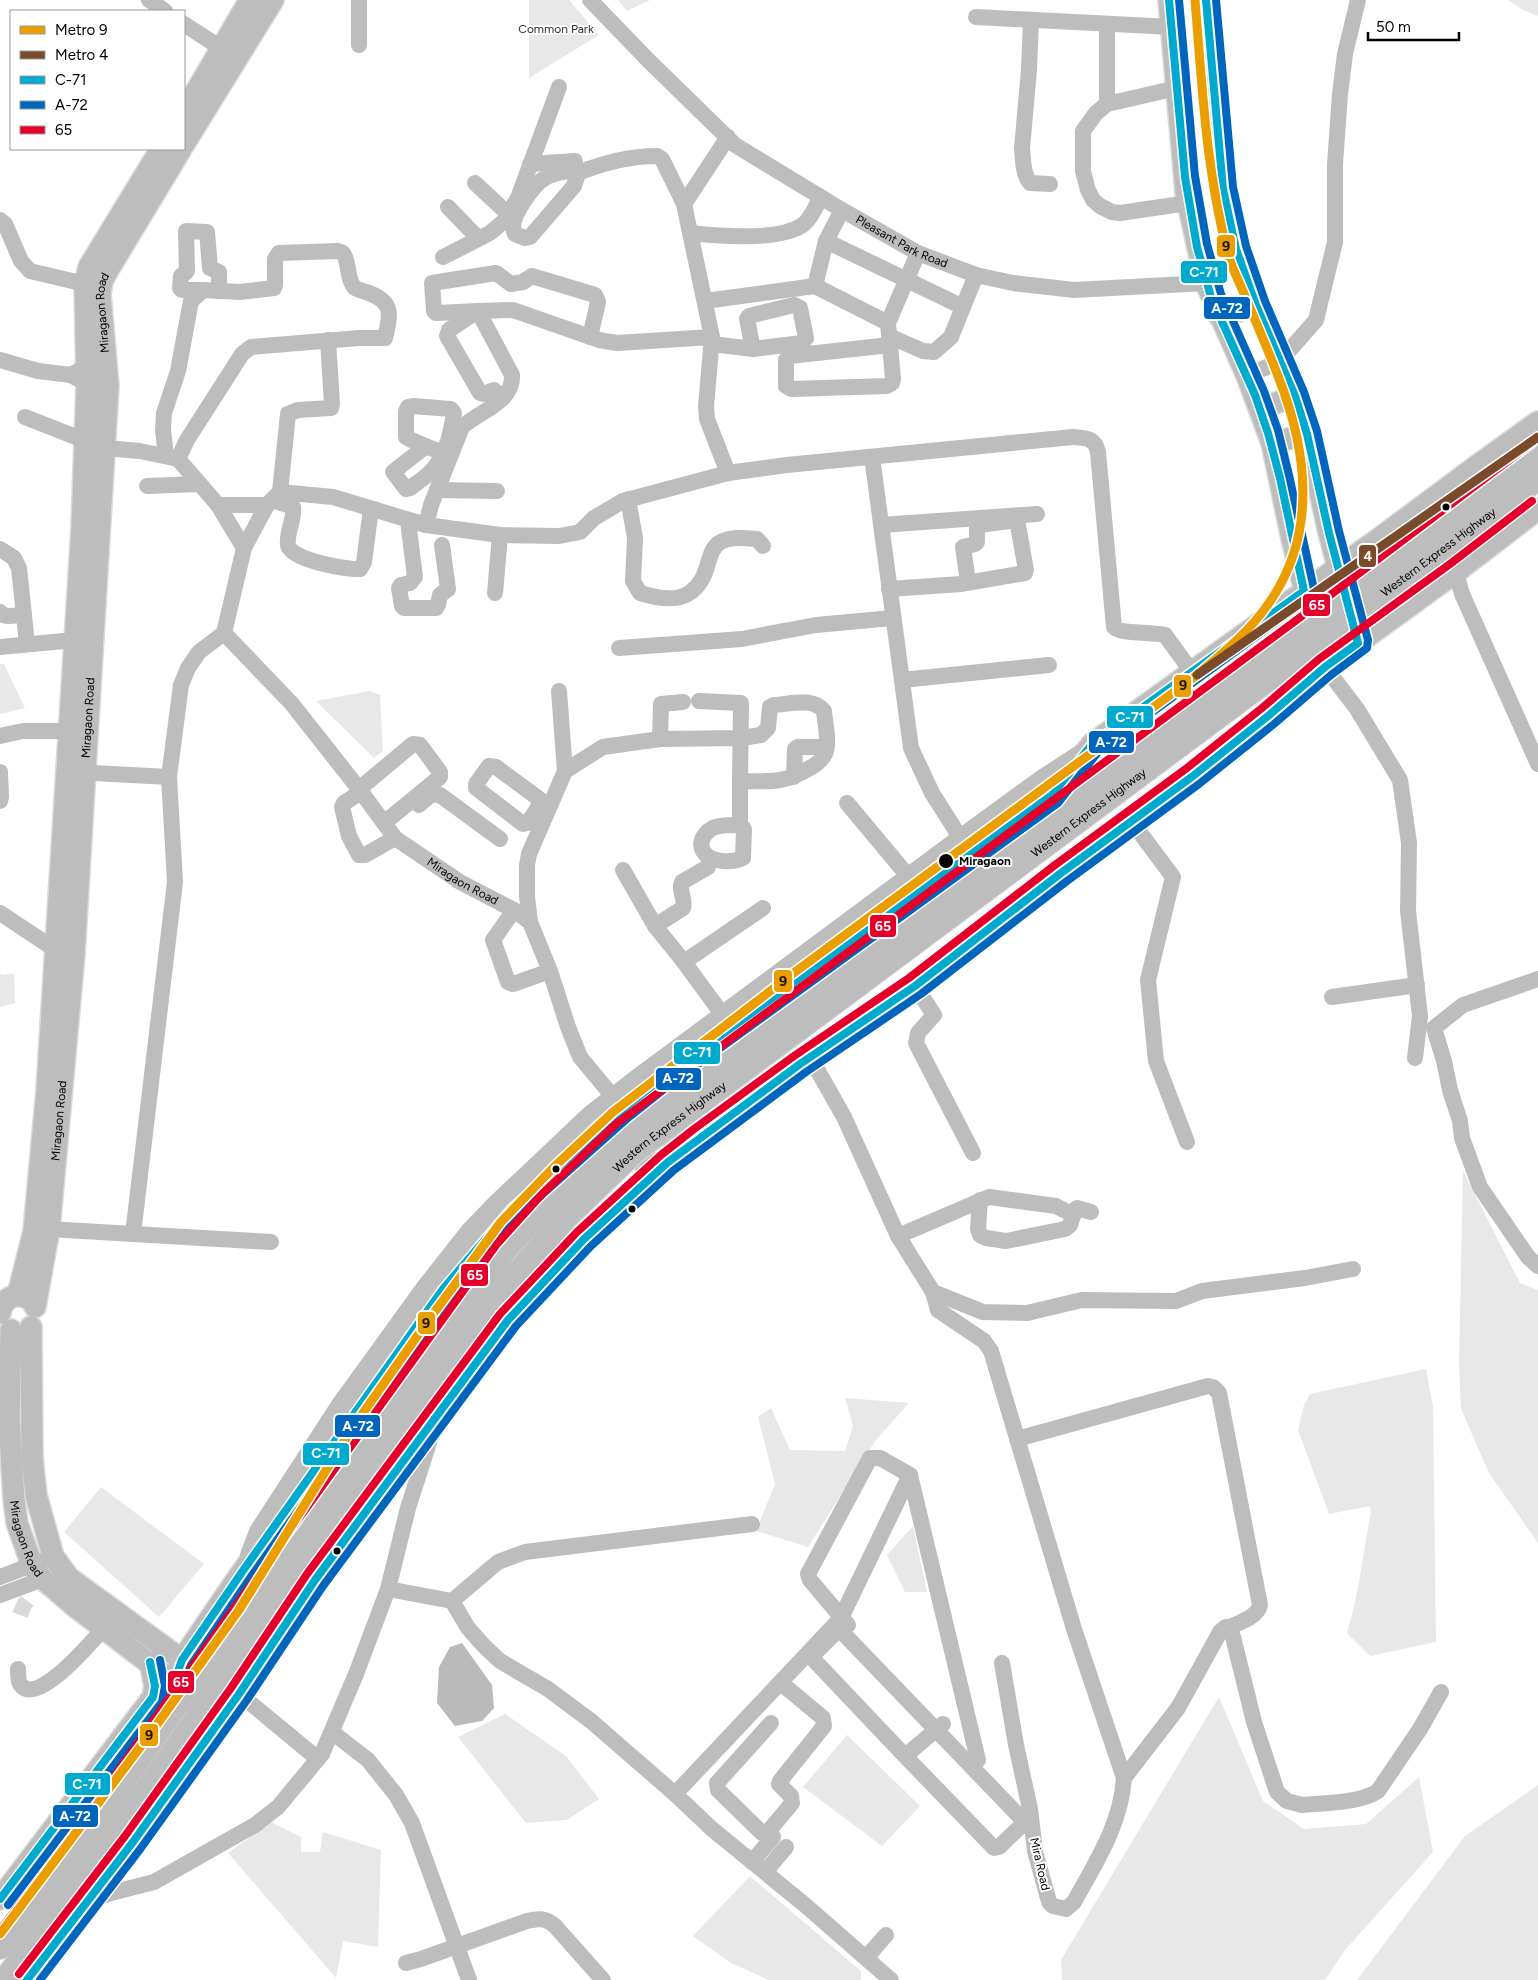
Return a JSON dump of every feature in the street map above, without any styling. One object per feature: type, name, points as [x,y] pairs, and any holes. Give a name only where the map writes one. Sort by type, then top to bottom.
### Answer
[{"type":"highway","name":"Western Express Highway","points":[[5,1980],[113,1838],[232,1688],[363,1466],[445,1336],[505,1250],[550,1200],[622,1132],[1538,451]]},
{"type":"highway","name":"Western Express Highway","points":[[0,1947],[92,1826],[175,1707],[192,1667],[363,1466],[522,1268],[567,1216],[636,1150],[1538,478]]},
{"type":"main road","points":[[185,142],[229,54],[250,0]]},
{"type":"main road","points":[[185,111],[273,0]]},
{"type":"main road","points":[[1169,0],[1188,203],[1206,283],[1247,376],[1272,444],[1304,591],[1325,667]]},
{"type":"main road","points":[[1206,0],[1223,189],[1236,249],[1256,305],[1295,396],[1307,434],[1338,568],[1358,643]]},
{"type":"main road","name":"Miragaon Road","points":[[160,150],[90,267],[85,284],[95,444],[49,1229],[13,1309],[38,1504],[53,1556],[69,1578],[192,1667]]},
{"type":"main road","name":"Miragaon Road","points":[[92,375],[102,281],[180,150]]},
{"type":"main road","points":[[1220,317],[1256,305]]},
{"type":"main road","points":[[1260,409],[1295,396]]},
{"type":"main road","points":[[175,1707],[174,1682],[192,1667],[242,1572],[417,1311],[456,1274],[511,1209],[617,1102],[965,845],[1052,795],[1092,744],[1538,422]]},
{"type":"main road","points":[[1272,444],[1307,434]]},
{"type":"main road","name":"Miragaon Road","points":[[75,772],[69,731],[75,640],[95,444]]},
{"type":"main road","points":[[27,1980],[133,1842],[232,1688],[316,1580],[508,1320],[584,1239],[639,1187],[700,1137],[810,1057],[915,986],[1053,879],[1208,764],[1325,667],[1456,572],[1538,508]]},
{"type":"main road","points":[[1275,612],[1294,579],[1298,564]]},
{"type":"main road","name":"Miragaon Road","points":[[65,952],[47,1090],[34,1232],[13,1309],[5,1427],[17,1523],[41,1576],[174,1682]]},
{"type":"main road","points":[[0,1900],[153,1697],[155,1686],[150,1662]]},
{"type":"street","points":[[149,0],[164,10]]},
{"type":"street","points":[[359,0],[359,45]]},
{"type":"street","name":"Pleasant Park Road","points":[[590,0],[648,60],[735,144],[842,210],[918,253],[976,275],[1013,283],[1074,290],[1206,283]]},
{"type":"street","points":[[1247,376],[1280,361],[1316,320],[1335,242],[1335,164],[1340,94],[1345,54],[1358,0]]},
{"type":"street","points":[[976,17],[1172,28]]},
{"type":"street","points":[[1031,20],[1029,70],[1022,148],[1023,161],[1030,183],[1050,184]]},
{"type":"street","points":[[1107,24],[1107,104]]},
{"type":"street","points":[[185,25],[229,54]]},
{"type":"street","points":[[443,257],[490,233],[504,221],[518,198],[559,87]]},
{"type":"street","points":[[1177,88],[1107,104],[1096,113],[1083,131],[1083,171],[1093,200],[1112,212],[1120,213],[1188,203]]},
{"type":"street","points":[[684,204],[728,137]]},
{"type":"street","points":[[575,174],[632,159],[657,156],[662,160],[684,204],[712,341],[706,406],[707,419],[728,473]]},
{"type":"street","points":[[530,164],[574,161],[601,166]]},
{"type":"street","points":[[475,183],[508,214]]},
{"type":"street","points":[[690,233],[732,237],[789,231],[802,226],[822,197]]},
{"type":"street","points":[[448,207],[478,238]]},
{"type":"street","points":[[814,286],[826,241],[842,210]]},
{"type":"street","points":[[0,220],[5,224],[21,261],[30,271],[85,284]]},
{"type":"street","points":[[826,241],[963,307]]},
{"type":"street","points":[[172,457],[187,440],[245,351],[251,347],[328,340],[384,338],[386,335],[387,303],[381,298],[355,288],[350,281],[343,253],[338,251],[279,253],[275,259],[276,285],[274,288],[240,292],[211,290],[191,301],[178,371],[164,413],[163,430],[172,457],[200,484],[218,505],[244,548]]},
{"type":"street","points":[[889,335],[789,356],[786,360],[786,386],[791,389],[887,386],[892,383],[889,335],[906,281],[918,253]]},
{"type":"street","points":[[590,337],[598,302],[595,295],[532,276],[523,282],[514,284],[507,282],[496,273],[432,284],[436,313],[513,310],[590,337],[617,343],[712,341],[753,349]]},
{"type":"street","points":[[704,302],[814,286],[889,335],[923,351],[934,352],[951,337],[976,275]]},
{"type":"street","points":[[513,310],[514,284]]},
{"type":"street","points":[[426,446],[393,472],[406,489],[410,488],[434,468],[446,454],[462,427],[469,420],[494,406],[503,398],[510,386],[512,375],[478,311]]},
{"type":"street","points":[[478,311],[448,330],[447,336],[480,393],[483,394],[494,390],[503,398]]},
{"type":"street","points":[[133,1234],[175,882],[169,777],[181,686],[188,668],[199,652],[224,633],[244,548],[273,499],[288,414],[298,410],[329,409],[332,404],[328,340]]},
{"type":"street","points":[[0,360],[38,371],[92,375]]},
{"type":"street","points":[[426,525],[446,454],[453,410],[408,407],[406,411],[405,436],[446,454]]},
{"type":"street","points":[[25,417],[95,444],[172,457]]},
{"type":"street","points":[[218,505],[273,499],[333,497],[426,525],[500,535],[559,536],[580,532],[606,510],[628,499],[728,473],[1073,437],[1092,440],[1098,452],[1114,627],[1119,631],[1151,632],[1165,635],[1192,672]]},
{"type":"street","points":[[686,1050],[722,1014],[891,900],[908,876],[965,845],[932,793],[911,748],[872,457]]},
{"type":"street","points":[[147,486],[200,484]]},
{"type":"street","points":[[437,490],[497,491]]},
{"type":"street","points":[[273,499],[293,507],[288,545],[292,552],[318,563],[353,569],[360,569],[364,562],[371,509]]},
{"type":"street","points":[[628,499],[635,538],[633,581],[640,593],[658,599],[688,596],[698,586],[706,571],[710,557],[718,544],[729,539],[740,538],[757,539],[763,546]]},
{"type":"street","points":[[881,525],[1036,514]]},
{"type":"street","points":[[889,589],[968,582],[1025,573],[1017,520],[977,527],[977,542],[963,547],[968,582]]},
{"type":"street","points":[[408,521],[415,577],[410,583],[401,585],[399,588],[404,608],[436,608],[438,606],[440,595],[446,591],[448,586],[442,545]]},
{"type":"street","points":[[495,593],[500,535]]},
{"type":"street","points":[[0,549],[14,558],[20,568],[27,644]]},
{"type":"street","points":[[1456,572],[1462,594],[1538,764]]},
{"type":"street","points":[[0,612],[7,616],[24,614]]},
{"type":"street","points":[[619,648],[742,639],[816,625],[893,618]]},
{"type":"street","name":"Miragaon Road","points":[[224,633],[292,704],[360,790],[389,831],[460,882],[514,910],[530,922]]},
{"type":"street","points":[[0,647],[75,640]]},
{"type":"street","points":[[902,680],[1049,665]]},
{"type":"street","points":[[1325,667],[1357,709],[1400,780],[1409,843],[1408,912],[1420,1016],[1415,1058]]},
{"type":"street","points":[[559,690],[564,771]]},
{"type":"street","points":[[660,738],[660,704],[691,702],[741,703],[740,825]]},
{"type":"street","points":[[700,1137],[686,1135],[658,1140],[650,1132],[640,1128],[580,1057],[550,971],[530,922],[527,896],[527,865],[546,804],[564,771],[603,747],[660,738],[741,738],[761,736],[768,728],[768,711],[774,705],[816,703],[824,711],[826,747],[824,756],[819,761],[794,777],[782,781],[740,782]]},
{"type":"street","points":[[0,736],[23,731],[69,731]]},
{"type":"street","points":[[413,744],[420,745],[440,772],[440,777],[365,855],[359,855],[349,836],[342,807],[344,802],[360,790],[413,744]]},
{"type":"street","points":[[794,777],[795,749],[798,747],[826,747]]},
{"type":"street","points":[[0,772],[0,800]]},
{"type":"street","points":[[75,772],[169,777]]},
{"type":"street","points":[[389,831],[432,794],[436,794],[500,839]]},
{"type":"street","points":[[848,803],[908,876]]},
{"type":"street","points":[[1132,822],[1174,877],[1148,980],[1156,1060],[1186,1142]]},
{"type":"street","points":[[654,926],[683,908],[684,904],[680,888],[682,882],[708,867]]},
{"type":"street","points":[[623,870],[654,926],[684,962],[722,1014]]},
{"type":"street","points":[[684,962],[763,908]]},
{"type":"street","points":[[514,910],[493,940],[508,982],[513,984],[550,971]]},
{"type":"street","points":[[0,913],[65,952]]},
{"type":"street","points":[[1538,979],[1463,1005],[1434,1028],[1460,1121],[1462,1138],[1480,1187],[1528,1257],[1538,1266]]},
{"type":"street","points":[[1332,997],[1416,985]]},
{"type":"street","points":[[915,986],[934,1015],[918,1033],[916,1042],[973,1153]]},
{"type":"street","points":[[810,1057],[844,1117],[898,1236],[933,1292],[938,1310],[984,1341],[991,1351],[1074,1629],[1124,1778]]},
{"type":"street","points":[[639,1187],[648,1151],[642,1140],[640,1128]]},
{"type":"street","points":[[898,1236],[989,1197],[1056,1206],[1073,1215]]},
{"type":"street","points":[[980,1200],[978,1229],[980,1235],[998,1241],[1065,1229],[1070,1225],[1073,1215],[1078,1208],[1091,1212]]},
{"type":"street","points":[[49,1229],[271,1242]]},
{"type":"street","points":[[933,1292],[983,1312],[1027,1313],[1082,1300],[1176,1301],[1202,1291],[1305,1278],[1354,1269]]},
{"type":"street","points":[[1016,1439],[1208,1386],[1216,1389],[1219,1393],[1260,1608],[1255,1613],[1228,1628],[1224,1628],[1220,1632],[1178,1708],[1124,1778]]},
{"type":"street","points":[[87,1901],[154,1882],[256,1825],[278,1808],[318,1760],[332,1732],[388,1588],[408,1508],[439,1412]]},
{"type":"street","points":[[978,1760],[910,1474],[880,1458],[870,1458],[808,1574],[810,1580],[841,1618],[939,1727],[1023,1821],[1023,1824],[999,1847],[994,1848],[990,1846],[814,1660],[814,1654],[837,1631],[841,1632],[939,1727],[978,1760],[1015,1800],[1030,1809]]},
{"type":"street","points":[[675,1794],[841,1618],[910,1474]]},
{"type":"street","points":[[452,1601],[498,1562],[525,1552],[752,1524]]},
{"type":"street","points":[[30,1597],[53,1556]]},
{"type":"street","points":[[0,1577],[41,1576]]},
{"type":"street","points":[[0,1584],[0,1595],[41,1576]]},
{"type":"street","points":[[388,1588],[452,1601],[468,1628],[500,1661],[548,1689],[592,1721],[712,1829],[805,1905],[891,1980]]},
{"type":"street","points":[[18,1668],[19,1683],[24,1688],[33,1689],[41,1687],[62,1672],[104,1628]]},
{"type":"street","points":[[1228,1628],[1232,1633],[1254,1722],[1277,1792],[1287,1801],[1295,1804],[1302,1805],[1360,1799],[1378,1792],[1420,1729],[1441,1692]]},
{"type":"street","name":"Mira Road","points":[[1002,1663],[1016,1745],[1030,1809],[1035,1851],[1049,1902],[1053,1906],[1066,1909],[1074,1902],[1109,1840],[1123,1794],[1124,1778]]},
{"type":"street","points":[[771,1723],[717,1783],[718,1790],[762,1833],[768,1832],[792,1803],[790,1796],[779,1784],[780,1781],[824,1726],[825,1721],[781,1683]]},
{"type":"street","points":[[232,1688],[318,1760]]},
{"type":"street","points":[[905,1756],[939,1727]]},
{"type":"street","points":[[332,1732],[368,1760],[396,1795],[412,1823],[469,1980]]},
{"type":"street","points":[[752,1862],[780,1842],[765,1872]]},
{"type":"street","points":[[406,1963],[538,1918],[548,1920],[603,1980]]},
{"type":"street","points":[[866,1958],[886,1935]]},
{"type":"green space","name":"Common Park","points":[[529,0],[569,0],[599,35],[529,78]]},
{"type":"green space","points":[[618,0],[650,0],[627,11]]},
{"type":"green space","points":[[1508,0],[1538,0],[1538,16],[1523,10]]},
{"type":"green space","points":[[0,664],[4,664],[25,708],[0,714]]},
{"type":"green space","points":[[370,691],[380,695],[383,751],[374,758],[316,701]]},
{"type":"green space","points":[[0,972],[1,975],[14,974],[15,1003],[0,1007]]},
{"type":"green space","points":[[1463,1171],[1520,1283],[1538,1290],[1538,1543],[1489,1473],[1461,1409],[1459,1363]]},
{"type":"green space","points":[[1426,1369],[1433,1407],[1436,1642],[1370,1656],[1347,1633],[1358,1588],[1371,1512],[1370,1506],[1329,1514],[1298,1430],[1304,1405],[1310,1394]]},
{"type":"green space","points":[[845,1398],[909,1403],[875,1441],[808,1547],[756,1531],[775,1484],[758,1417],[771,1408],[790,1450],[845,1451],[853,1426]]},
{"type":"green space","points":[[101,1487],[204,1564],[159,1617],[64,1532]]},
{"type":"green space","points":[[913,1526],[927,1592],[905,1592],[887,1555]]},
{"type":"green space","points":[[1219,1697],[1263,1801],[1304,1829],[1366,1824],[1419,1777],[1433,1852],[1345,1950],[1325,1980],[1062,1980],[1061,1960]]},
{"type":"green space","points":[[505,1714],[566,1756],[599,1799],[567,1820],[526,1823],[458,1737]]},
{"type":"green space","points":[[847,1735],[920,1806],[882,1846],[803,1787]]},
{"type":"green space","points":[[1538,1785],[1538,1980],[1357,1980],[1465,1836]]},
{"type":"green space","points":[[271,1822],[301,1837],[301,1852],[320,1852],[323,1832],[381,1850],[378,1947],[343,1941],[336,1978],[228,1853]]},
{"type":"green space","points":[[750,1876],[861,1971],[861,1980],[769,1980],[731,1963],[693,1936]]},
{"type":"shaded area","points":[[462,1643],[492,1685],[494,1708],[482,1721],[455,1726],[437,1703],[439,1667],[450,1647]]},
{"type":"tunnel","points":[[20,1615],[30,1597]]},
{"type":"metro line","name":"9","points":[[0,1934],[153,1730],[239,1610],[351,1430],[501,1222],[555,1166],[613,1112],[795,972],[1197,675],[1245,632],[1269,603],[1285,576],[1295,549],[1301,520],[1303,492],[1301,463],[1296,434],[1278,376],[1228,254],[1210,160],[1195,0]]},
{"type":"metro line","name":"4","points":[[1197,675],[1538,437]]},
{"type":"transit line","name":"C-71","points":[[174,1682],[182,1660],[418,1324],[443,1289],[511,1209],[623,1109],[662,1078],[1052,795],[1092,744],[1304,591],[1280,478],[1268,433],[1255,395],[1211,297],[1197,247],[1185,177],[1169,0]]},
{"type":"transit line","name":"A-72","points":[[183,1685],[191,1665],[250,1578],[426,1330],[451,1295],[518,1216],[629,1117],[668,1086],[1058,803],[1099,751],[1312,596],[1314,589],[1278,430],[1264,391],[1221,294],[1207,244],[1195,176],[1179,0]]},
{"type":"transit line","name":"C-71","points":[[27,1980],[133,1842],[239,1694],[315,1580],[508,1320],[584,1239],[668,1162],[800,1064],[915,986],[1061,873],[1193,776],[1325,667],[1358,643],[1329,533],[1307,434],[1295,396],[1256,305],[1236,249],[1223,189],[1206,0]]},
{"type":"transit line","name":"A-72","points":[[40,1980],[141,1848],[247,1700],[323,1586],[516,1326],[591,1246],[674,1170],[806,1072],[921,994],[1067,881],[1199,784],[1331,675],[1367,648],[1368,640],[1339,531],[1317,431],[1304,392],[1265,301],[1246,246],[1233,187],[1216,0]]},
{"type":"transit line","name":"65","points":[[0,1930],[84,1820],[167,1701],[497,1244],[543,1193],[616,1124],[1333,593],[1532,443]]},
{"type":"transit line","name":"65","points":[[19,1974],[125,1836],[231,1688],[307,1574],[500,1314],[577,1232],[661,1155],[694,1129],[794,1056],[909,978],[1055,865],[1187,768],[1319,659],[1450,564],[1532,501]]},
{"type":"transit line","name":"A-72","points":[[8,1905],[162,1702],[165,1686],[160,1660]]},
{"type":"transit line","name":"C-71","points":[[0,1899],[153,1697],[155,1686],[150,1662]]},
{"type":"place","name":"Miragaon","points":[[946,861]]}]
